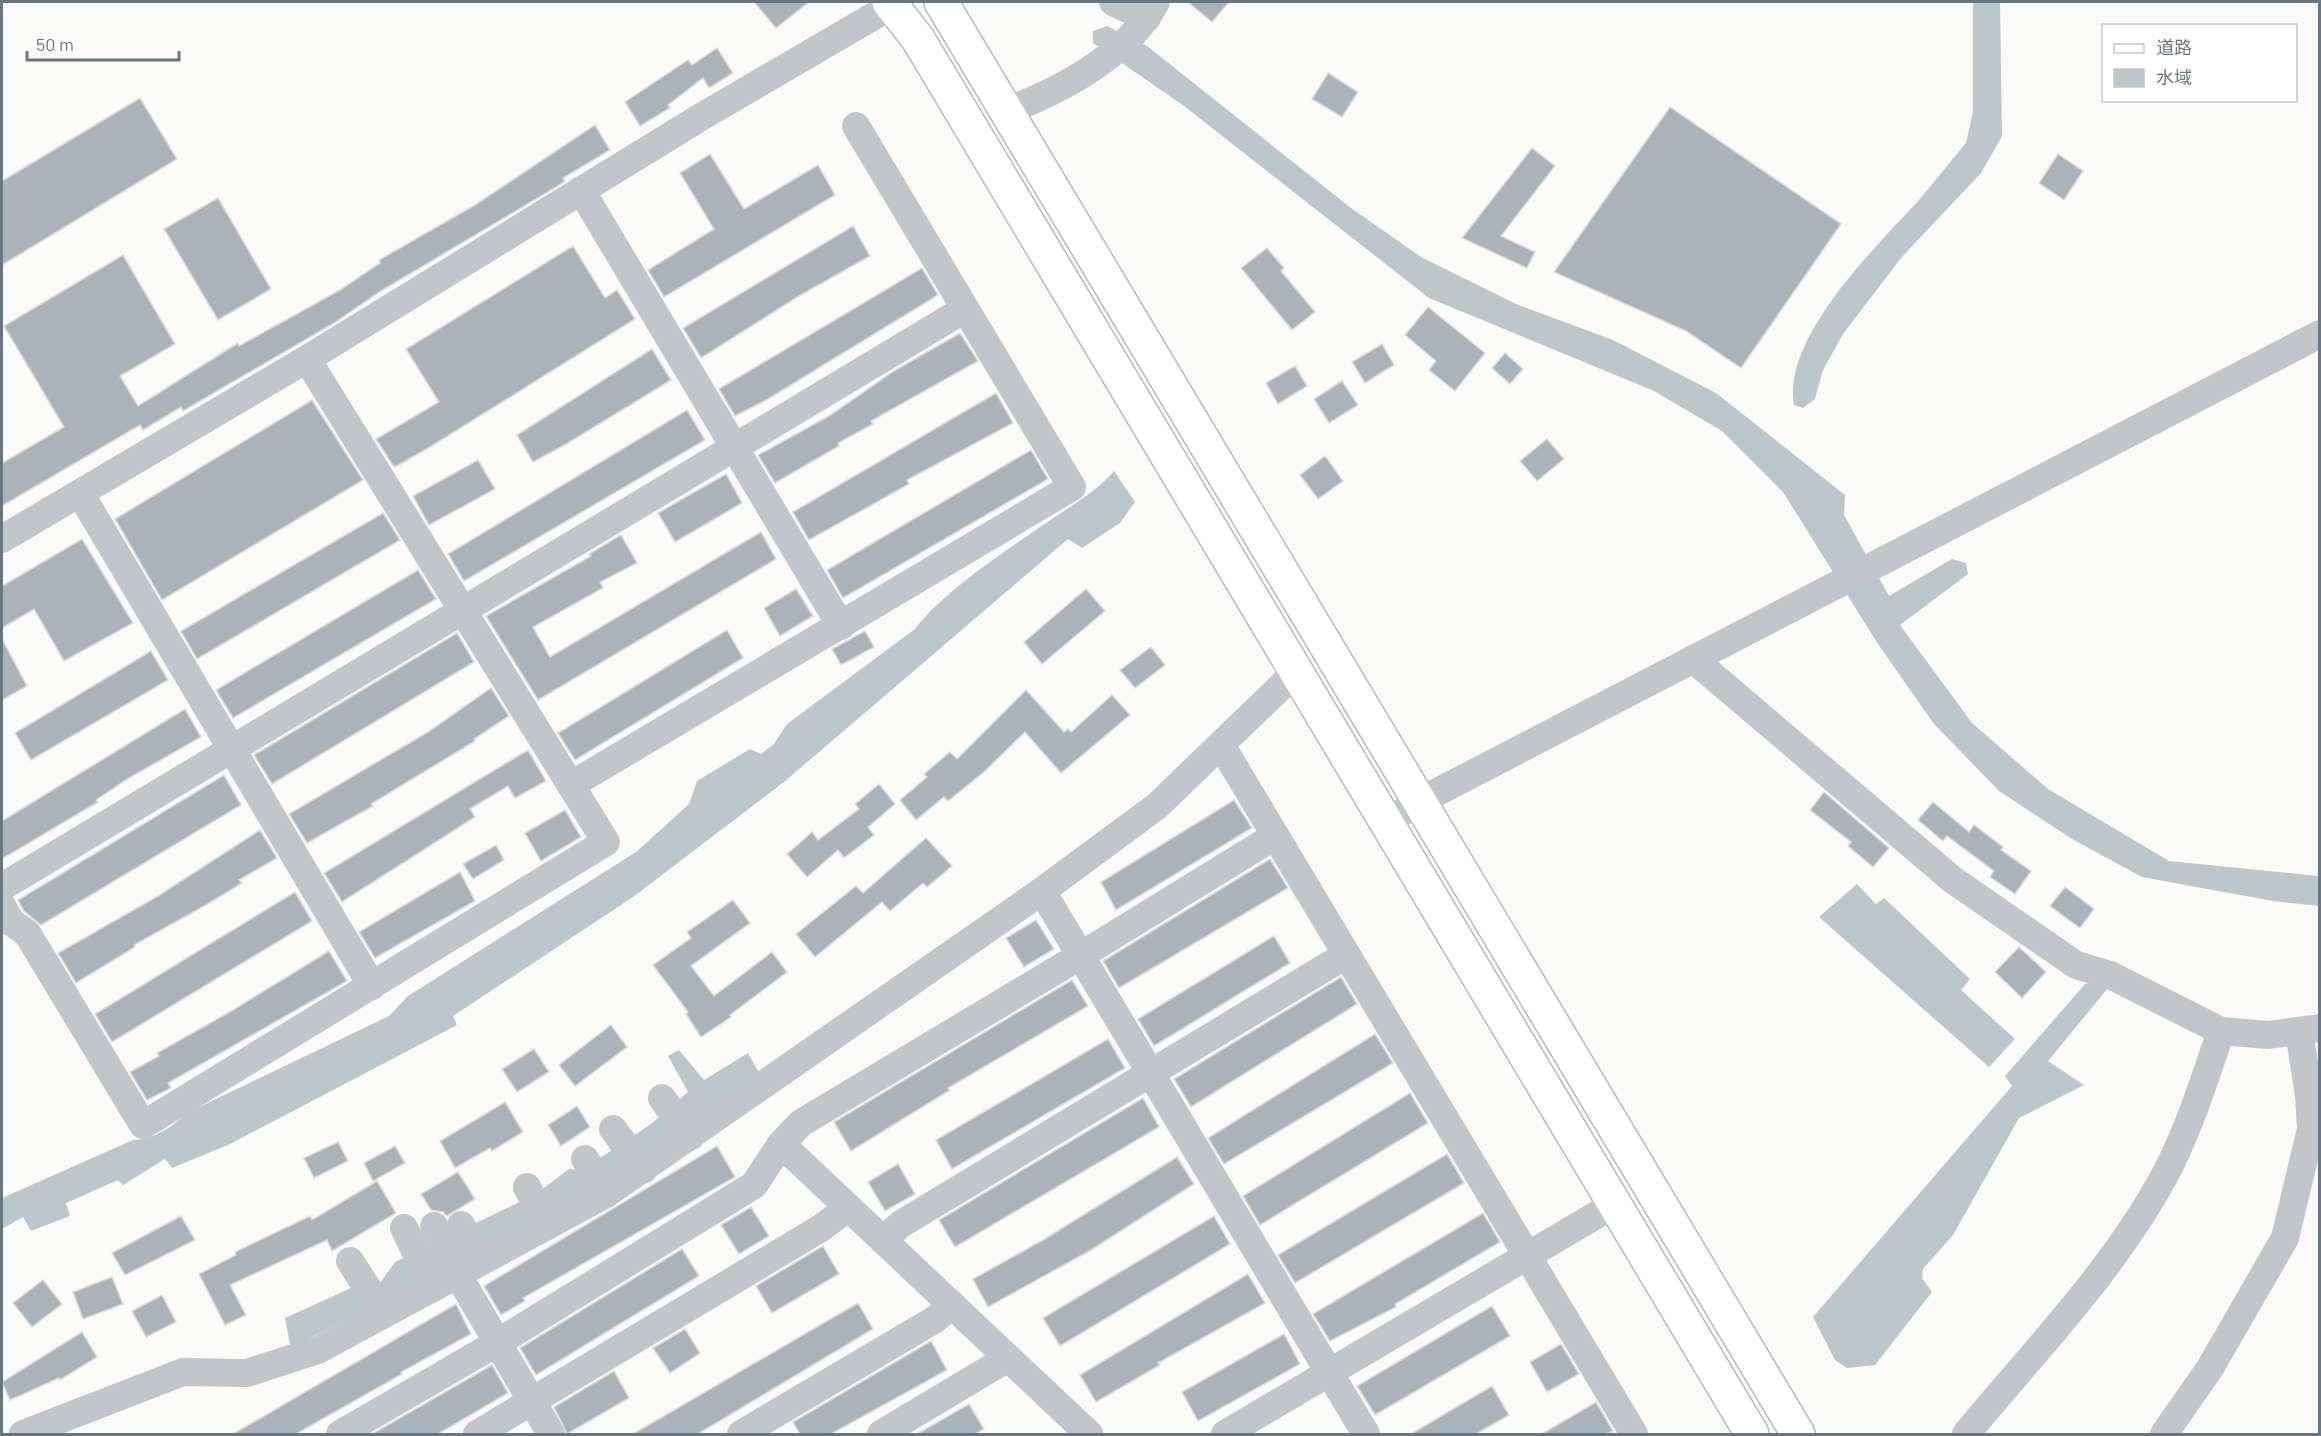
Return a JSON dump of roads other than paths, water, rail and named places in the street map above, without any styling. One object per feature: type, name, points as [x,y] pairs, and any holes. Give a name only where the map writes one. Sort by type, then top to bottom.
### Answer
[{"type":"main road","points":[[941,2],[1798,1434]]},
{"type":"main road","points":[[892,3],[918,39],[1752,1434]]},
{"type":"street","points":[[1007,111],[1062,87],[1097,63],[1143,25],[1151,10],[1113,2]]},
{"type":"street","points":[[2,539],[307,358],[892,3]]},
{"type":"street","points":[[571,785],[841,626],[1072,486],[856,126]]},
{"type":"street","points":[[581,190],[841,626]]},
{"type":"street","points":[[2,887],[231,747],[965,309]]},
{"type":"street","points":[[1387,822],[1420,801],[2319,334]]},
{"type":"street","points":[[2,906],[11,922],[27,933],[143,1125],[606,843],[307,358]]},
{"type":"street","points":[[80,493],[372,986]]},
{"type":"street","points":[[1693,659],[1953,880],[2076,965],[2119,979],[2221,1031],[2268,1035],[2309,1029],[2311,1129],[2285,1238],[2210,1368],[2164,1434]]},
{"type":"street","points":[[23,1434],[183,1372],[247,1373],[318,1350],[606,1194],[1042,891],[1156,806],[1296,672]]},
{"type":"street","points":[[1221,746],[1634,1434]]},
{"type":"street","points":[[340,1434],[497,1343],[754,1185],[781,1144],[801,1123],[1275,836]]},
{"type":"street","points":[[1042,891],[1366,1434]]},
{"type":"street","points":[[883,1240],[901,1224],[1346,955]]},
{"type":"street","points":[[1966,1434],[2076,1306],[2120,1247],[2167,1171],[2195,1109],[2221,1031]]},
{"type":"street","points":[[662,1098],[690,1137]]},
{"type":"street","points":[[613,1129],[643,1170]]},
{"type":"street","points":[[781,1144],[1089,1434]]},
{"type":"street","points":[[585,1159],[606,1194]]},
{"type":"street","points":[[527,1187],[548,1226]]},
{"type":"street","points":[[1225,1434],[1615,1204]]},
{"type":"street","points":[[477,1434],[822,1228],[848,1208]]},
{"type":"street","points":[[446,1281],[448,1226],[482,1261]]},
{"type":"street","points":[[404,1228],[497,1343],[551,1434]]},
{"type":"street","points":[[350,1261],[384,1314]]},
{"type":"street","points":[[741,1434],[934,1320],[952,1305]]},
{"type":"street","points":[[882,1434],[1008,1358]]},
{"type":"water","points":[[1973,2],[2000,2],[2002,136],[1981,173],[1901,258],[1843,334],[1823,370],[1815,399],[1803,408],[1794,405],[1794,379],[1803,351],[1817,322],[1858,267],[1919,200],[1966,143],[1973,112]]},
{"type":"water","points":[[1107,26],[1147,46],[1351,208],[1421,257],[1516,304],[1613,340],[1716,393],[1845,495],[1844,515],[1889,596],[1952,559],[1966,563],[1968,574],[1900,625],[1972,723],[2048,789],[2169,861],[2319,876],[2319,906],[2273,901],[2142,877],[2072,839],[1999,791],[1934,724],[1878,644],[1783,492],[1722,431],[1654,391],[1429,298],[1184,106],[1093,43],[1093,31]]},
{"type":"water","points":[[1114,471],[1135,502],[1120,523],[1082,548],[1068,539],[784,782],[633,897],[453,1016],[457,1025],[228,1145],[172,1168],[165,1159],[123,1185],[118,1180],[66,1203],[70,1216],[31,1231],[23,1217],[2,1229],[2,1198],[133,1140],[156,1135],[189,1112],[389,1016],[408,996],[636,852],[689,804],[697,781],[750,749],[761,754],[774,744],[787,724],[915,629],[942,600],[960,585],[998,556],[1085,497]]},
{"type":"water","points":[[1857,884],[1876,904],[1884,898],[1970,979],[1961,990],[2015,1039],[1989,1067],[1819,917]]},
{"type":"water","points":[[2106,979],[2108,988],[2048,1061],[2084,1085],[2019,1118],[1953,1235],[1923,1269],[1922,1278],[1932,1292],[1875,1365],[1847,1368],[1835,1360],[1813,1317],[2012,1086],[2005,1076],[2085,984]]},
{"type":"water","points":[[679,1050],[704,1080],[748,1053],[760,1074],[563,1206],[295,1346],[290,1344],[285,1318],[351,1288],[380,1283],[395,1262],[536,1194],[569,1169],[582,1170],[651,1124],[688,1092],[668,1056]]}]
